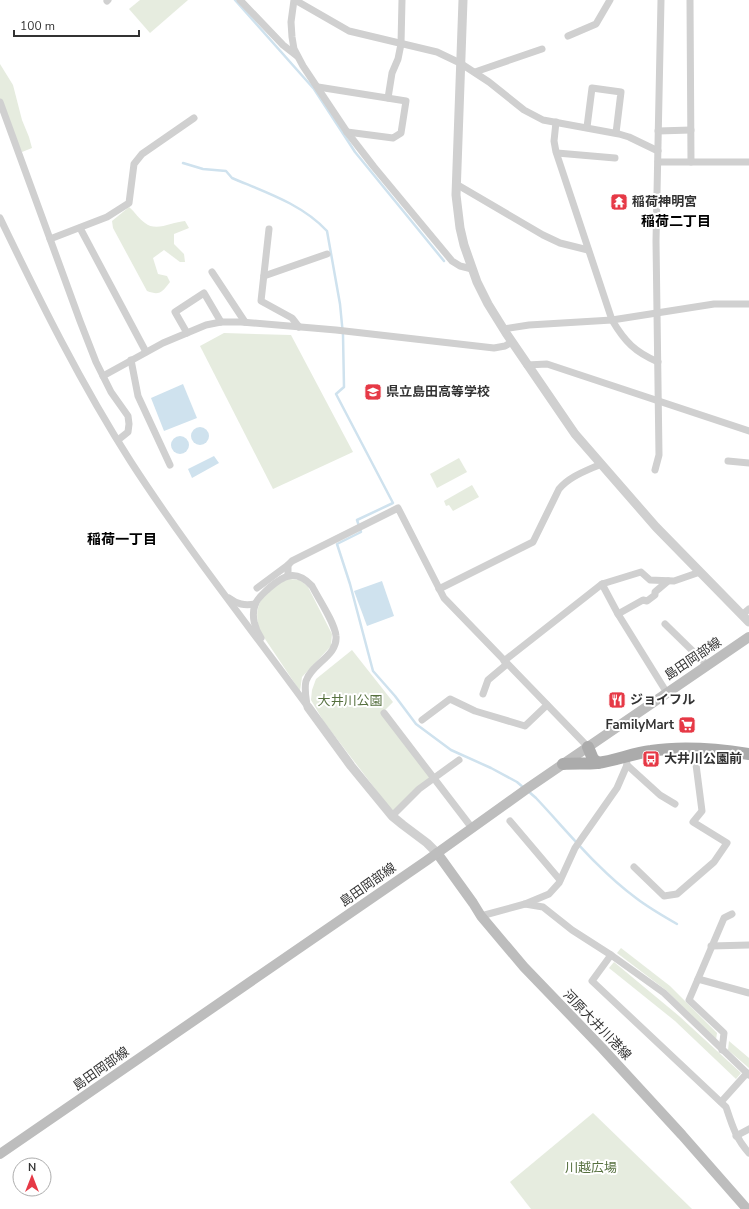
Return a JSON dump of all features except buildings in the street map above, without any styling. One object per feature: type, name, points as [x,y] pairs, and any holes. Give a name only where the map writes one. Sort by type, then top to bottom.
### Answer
[{"type":"main road","name":"島田岡部線","points":[[0,1154],[437,854],[563,764],[749,637]]},
{"type":"main road","points":[[588,747],[593,759],[598,763]]},
{"type":"main road","points":[[563,764],[627,761],[650,751],[694,748],[749,754]]},
{"type":"main road","name":"河原大井川港線","points":[[437,854],[481,916],[524,968],[602,1048],[682,1135],[746,1209]]},
{"type":"street","points":[[240,0],[283,45],[299,57]]},
{"type":"street","points":[[472,269],[460,266],[452,261],[347,132],[294,48],[291,22],[295,0],[350,31],[437,52],[460,63],[475,72],[524,110],[543,120],[616,133],[629,137],[658,151]]},
{"type":"street","points":[[388,98],[392,73],[398,59],[402,0]]},
{"type":"street","points":[[463,0],[456,184],[457,210],[464,246],[472,269],[488,304],[503,329],[575,434],[656,528],[700,572],[746,612],[749,622]]},
{"type":"street","points":[[568,36],[596,24],[610,0]]},
{"type":"street","points":[[655,470],[659,455],[656,241],[661,0]]},
{"type":"street","points":[[690,0],[691,162]]},
{"type":"street","points":[[475,72],[542,49]]},
{"type":"street","points":[[318,86],[406,101],[400,133],[393,138],[347,132]]},
{"type":"street","points":[[587,127],[592,88],[620,92],[616,133]]},
{"type":"street","points":[[0,102],[80,321],[111,392],[128,416],[130,424],[128,432],[118,440]]},
{"type":"street","points":[[50,239],[107,217],[129,203],[134,164],[142,154],[194,118]]},
{"type":"street","points":[[556,122],[554,141],[556,154],[612,320],[620,334],[629,344],[642,355],[658,362]]},
{"type":"street","points":[[658,131],[691,130]]},
{"type":"street","points":[[556,154],[615,158]]},
{"type":"street","points":[[658,162],[749,162]]},
{"type":"street","points":[[456,184],[543,235],[560,242],[588,250]]},
{"type":"street","points":[[0,218],[66,350],[118,440],[174,525],[351,766],[392,816],[427,843],[437,854]]},
{"type":"street","points":[[80,228],[146,352]]},
{"type":"street","points":[[269,229],[261,301],[292,318],[298,327]]},
{"type":"street","points":[[264,276],[327,254]]},
{"type":"street","points":[[212,272],[245,322]]},
{"type":"street","points":[[187,333],[175,312],[204,293],[221,322]]},
{"type":"street","points":[[503,329],[529,324],[612,320],[714,304],[749,304]]},
{"type":"street","points":[[103,376],[163,343],[206,325],[221,322],[245,322],[336,330],[494,348],[505,346],[512,342]]},
{"type":"street","points":[[131,360],[138,396],[170,465]]},
{"type":"street","points":[[528,365],[547,364],[749,431]]},
{"type":"street","points":[[728,461],[749,463]]},
{"type":"street","points":[[439,589],[533,542],[562,485],[573,477],[601,464]]},
{"type":"street","points":[[257,588],[292,561],[398,508],[444,598],[588,747]]},
{"type":"street","points":[[288,565],[288,576]]},
{"type":"street","points":[[483,694],[488,680],[505,662],[602,584],[641,572],[650,580],[674,582],[700,572]]},
{"type":"street","points":[[283,674],[259,635],[253,614],[255,604],[261,596],[280,578],[299,576],[312,586],[334,626],[336,635],[336,643],[333,650],[306,680],[305,693],[308,707]]},
{"type":"street","points":[[618,614],[643,600],[647,601],[668,581]]},
{"type":"street","points":[[602,584],[618,614],[667,693]]},
{"type":"street","points":[[224,594],[235,603],[242,605],[255,604]]},
{"type":"street","points":[[665,624],[707,665]]},
{"type":"street","points":[[422,720],[450,699],[475,711],[525,726],[547,705]]},
{"type":"street","points":[[384,713],[472,828]]},
{"type":"street","points":[[634,867],[664,896],[677,894],[714,862],[727,843],[693,822],[702,811],[694,748]]},
{"type":"street","points":[[392,816],[419,789],[459,760]]},
{"type":"street","points":[[481,916],[525,904],[549,894],[560,880],[581,838],[617,788],[627,761],[660,795],[675,804]]},
{"type":"street","points":[[510,821],[560,880]]},
{"type":"street","points":[[525,904],[543,907],[572,930],[611,955],[664,994],[748,1074],[721,1102]]},
{"type":"street","points":[[722,1050],[724,1033],[689,1000],[724,918],[732,914]]},
{"type":"street","points":[[711,946],[749,945]]},
{"type":"street","points":[[611,955],[592,981],[726,1107],[736,1136],[740,1144],[749,1153]]},
{"type":"street","points":[[698,979],[749,993]]},
{"type":"street","points":[[736,1136],[749,1129]]},
{"type":"green space","points":[[140,0],[188,0],[150,33],[129,9]]},
{"type":"green space","points":[[0,64],[13,85],[22,120],[32,148],[22,152],[12,133],[0,99]]},
{"type":"green space","points":[[129,207],[149,226],[159,227],[185,221],[189,228],[174,234],[174,244],[184,254],[185,262],[180,262],[164,250],[153,258],[158,274],[167,276],[170,282],[158,293],[147,291],[113,228],[112,221]]},
{"type":"green space","points":[[224,333],[291,335],[353,452],[273,489],[200,346]]},
{"type":"green space","points":[[459,458],[467,472],[437,488],[430,474]]},
{"type":"green space","points":[[472,485],[479,497],[453,511],[449,505],[446,506],[444,501]]},
{"type":"green space","points":[[289,579],[300,580],[308,587],[332,634],[331,646],[302,677],[300,691],[261,633],[257,615],[258,607],[266,593],[280,583]]},
{"type":"green space","name":"大井川公園","points":[[352,650],[393,702],[382,713],[431,778],[393,812],[324,722],[311,700],[312,690],[316,679]]},
{"type":"green space","points":[[621,948],[670,986],[717,1033],[716,1040],[667,991],[617,953]]},
{"type":"green space","points":[[614,962],[679,1016],[741,1073],[736,1079],[675,1021],[609,968]]},
{"type":"green space","points":[[729,1041],[749,1058],[749,1068],[728,1050]]},
{"type":"green space","name":"川越広場","points":[[593,1113],[692,1209],[531,1209],[510,1182]]},
{"type":"water","points":[[183,384],[197,418],[164,431],[151,398]]},
{"type":"water","points":[[200,427],[206,430],[209,436],[206,442],[200,445],[194,442],[191,436],[194,430]]},
{"type":"water","points":[[180,436],[186,439],[189,445],[186,451],[180,454],[174,451],[171,445],[174,439]]},
{"type":"water","points":[[214,456],[219,463],[192,478],[188,469]]},
{"type":"water","points":[[382,581],[394,616],[367,626],[354,591]]},
{"type":"waterway","points":[[235,0],[314,89],[355,152],[444,261]]},
{"type":"waterway","points":[[183,163],[203,169],[226,171],[232,178],[295,206],[306,213],[327,231],[340,304],[343,335],[344,387],[336,394],[393,503],[357,520],[361,532],[337,544],[350,584],[373,671],[395,696],[416,724],[451,750],[491,768],[517,782],[524,788]]},
{"type":"waterway","points":[[528,791],[584,850],[622,887],[641,902],[677,924]]},
{"type":"place","name":"稲荷神明宮","points":[[619,202]]},
{"type":"place","name":"県立島田高等学校","points":[[373,392]]},
{"type":"place","name":"ジョイフル","points":[[617,700]]},
{"type":"place","name":"FamilyMart","points":[[687,725]]},
{"type":"place","name":"大井川公園前","points":[[651,759]]},
{"type":"district","name":"稲荷二丁目","points":[[676,221]]},
{"type":"district","name":"稲荷一丁目","points":[[122,539]]}]
